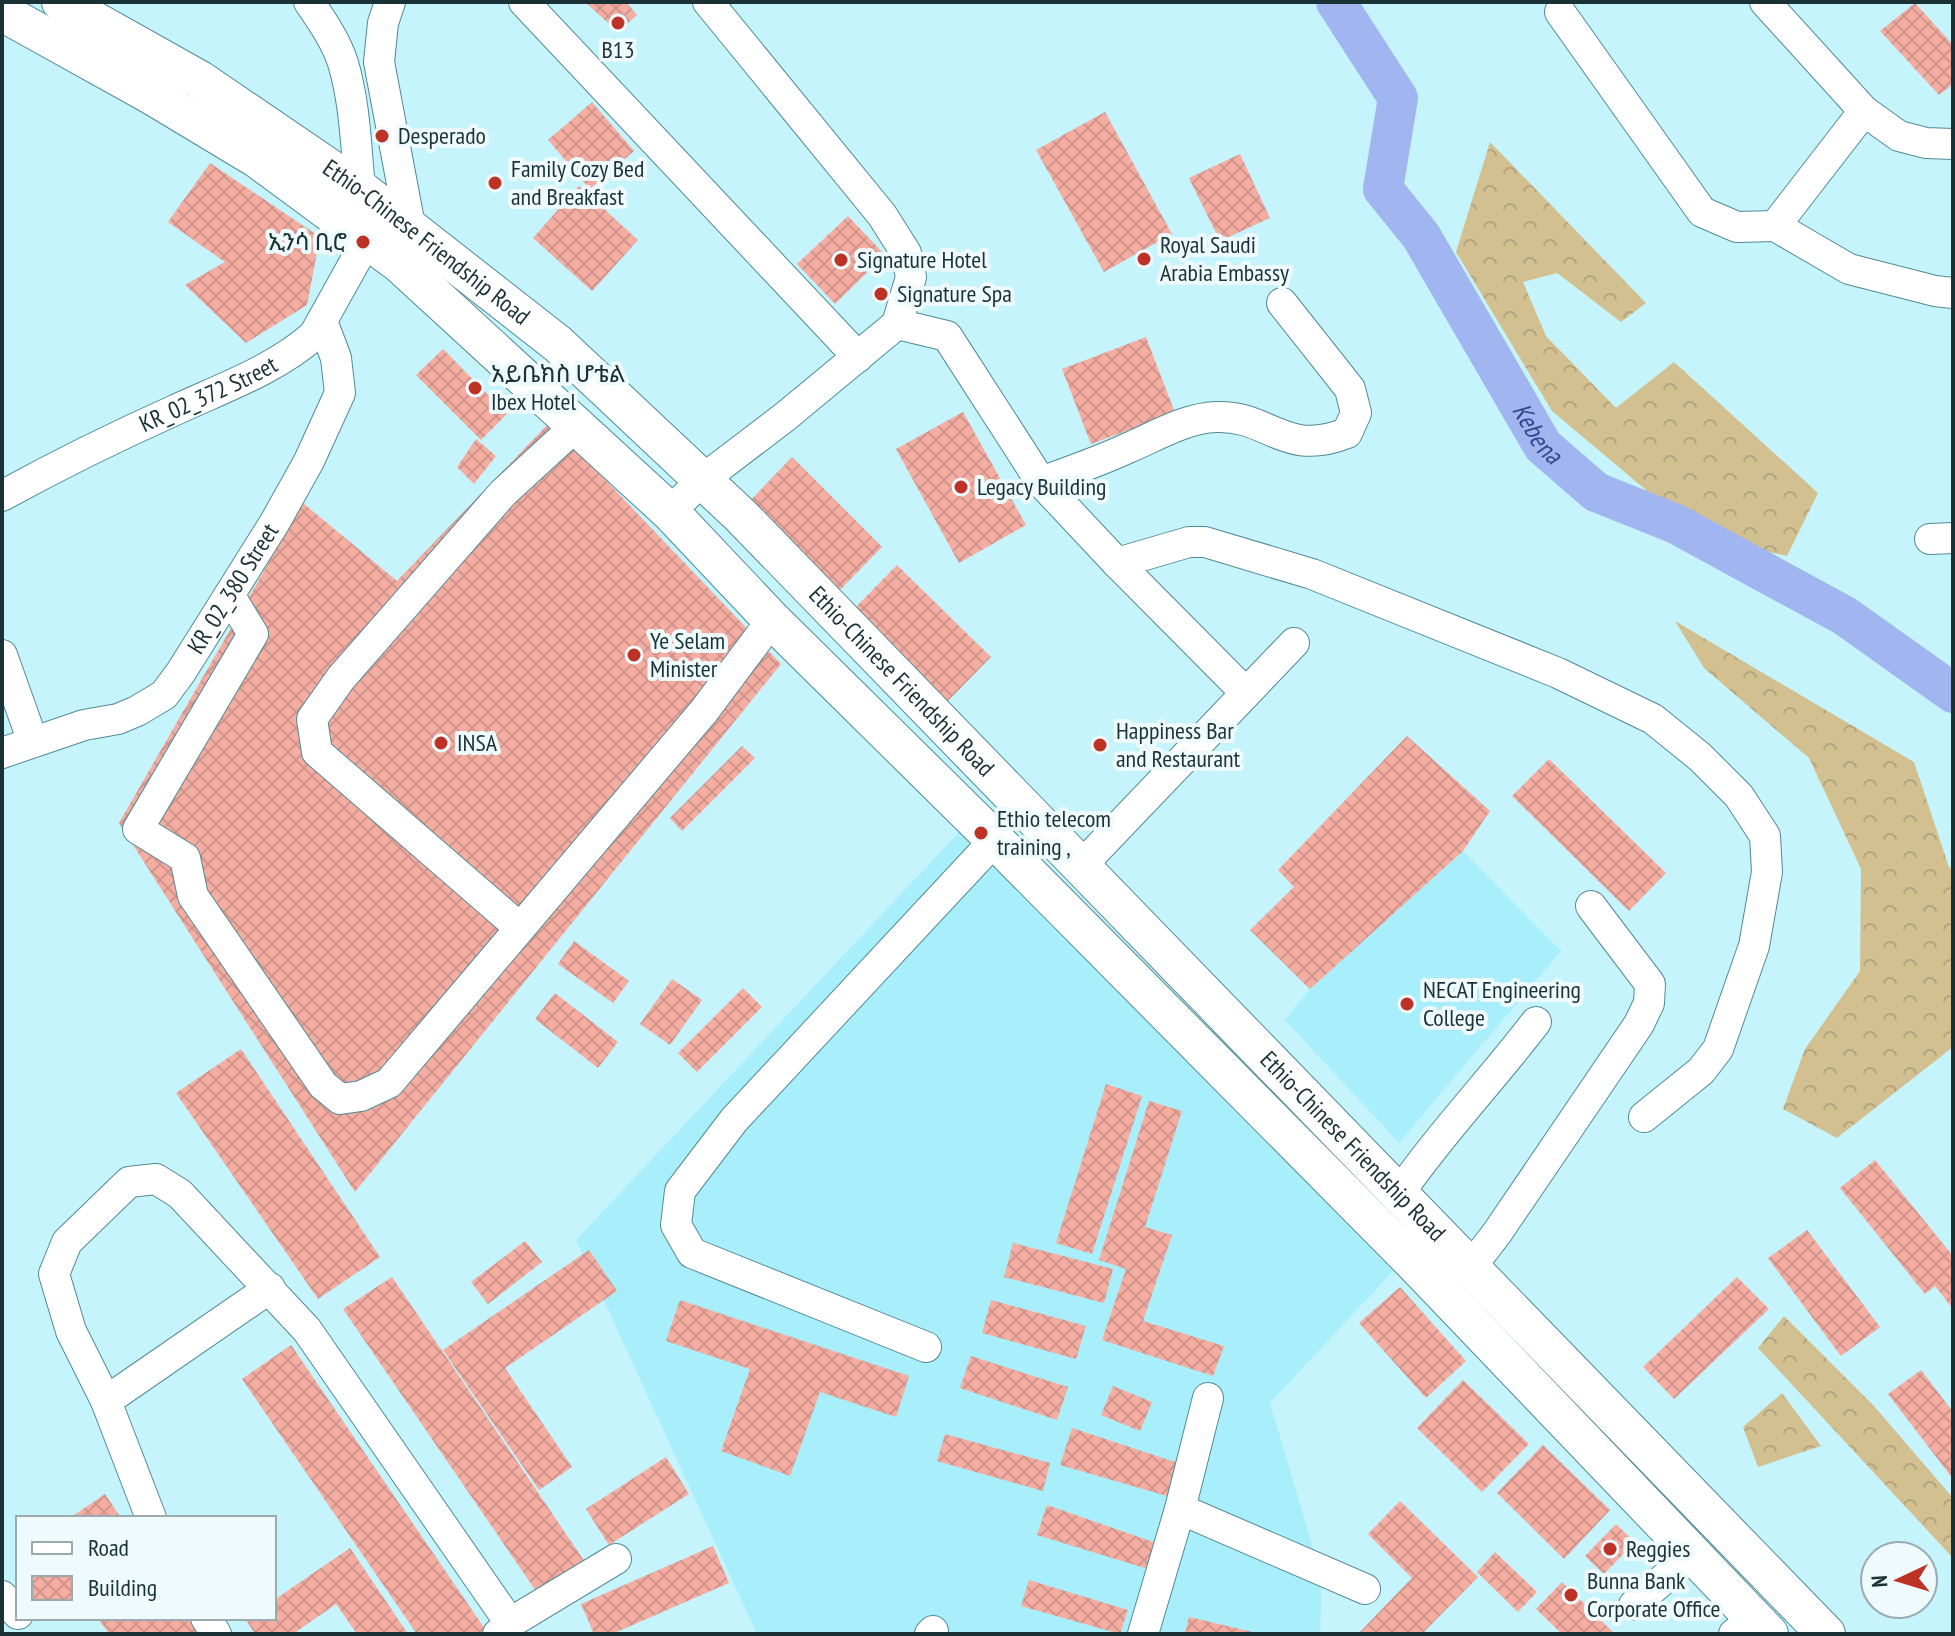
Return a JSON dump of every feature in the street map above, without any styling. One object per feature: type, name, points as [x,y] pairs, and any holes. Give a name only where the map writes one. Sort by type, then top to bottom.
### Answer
[{"type":"main road","name":"Ethio-Chinese Friendship Road","points":[[61,2],[200,80],[360,189],[558,344],[741,516],[1826,1634]]},
{"type":"main road","name":"Ethio-Chinese Friendship Road","points":[[5,21],[153,96],[256,158],[400,264],[670,512],[772,620],[1414,1263],[1692,1554],[1752,1629]]},
{"type":"main road","points":[[1414,1263],[1440,1235]]},
{"type":"street","points":[[309,2],[326,27],[342,61],[350,95],[360,189]]},
{"type":"street","points":[[390,2],[383,23],[379,62],[410,226]]},
{"type":"street","points":[[524,2],[858,357]]},
{"type":"street","points":[[670,512],[702,480],[897,324],[911,277],[906,253],[882,215],[708,2]]},
{"type":"street","points":[[1765,2],[1864,111],[1899,136],[1926,143],[1953,144]]},
{"type":"street","points":[[1560,12],[1702,212],[1737,227],[1775,226],[1849,269],[1953,293]]},
{"type":"street","points":[[1775,226],[1864,111]]},
{"type":"street","name":"KR_02_372 Street","points":[[2,496],[111,439],[264,368],[302,346],[314,335],[367,240]]},
{"type":"street","points":[[1041,482],[1189,422],[1214,417],[1242,418],[1276,435],[1300,442],[1330,439],[1347,433],[1356,413],[1350,389],[1282,303]]},
{"type":"street","name":"KR_02_380 Street","points":[[2,753],[84,725],[118,719],[164,695],[230,596],[309,461],[340,393],[340,373],[322,321]]},
{"type":"street","points":[[897,324],[947,336],[1041,482],[1245,692]]},
{"type":"street","points":[[520,928],[317,752],[312,719],[341,678],[503,493],[576,426]]},
{"type":"street","points":[[1117,563],[1189,542],[1205,542],[1312,574],[1558,673],[1653,719],[1700,757],[1739,796],[1765,836],[1767,872],[1754,946],[1718,1049],[1701,1071],[1644,1117]]},
{"type":"street","points":[[230,596],[253,634],[138,829],[185,858],[193,896],[323,1085],[340,1099],[361,1096],[389,1083],[704,711],[772,620]]},
{"type":"street","points":[[1081,866],[1294,643]]},
{"type":"street","points":[[2,655],[33,742]]},
{"type":"street","points":[[926,1347],[692,1253],[676,1225],[680,1191],[734,1120],[995,840]]},
{"type":"street","points":[[1470,1268],[1639,1024],[1649,1003],[1650,984],[1591,906]]},
{"type":"street","points":[[1398,1195],[1429,1150],[1495,1075],[1536,1022]]},
{"type":"street","points":[[150,1516],[106,1401],[71,1331],[54,1274],[67,1242],[129,1182],[156,1179],[180,1194],[307,1330],[504,1629],[616,1559]]},
{"type":"street","points":[[106,1401],[270,1288]]},
{"type":"street","points":[[1143,1634],[1180,1509],[1208,1398]]},
{"type":"street","points":[[1180,1509],[1365,1589]]},
{"type":"street","points":[[1634,1605],[1692,1554]]},
{"type":"street","points":[[2,1596],[16,1612]]},
{"type":"shaded area","points":[[960,831],[1393,1271],[1270,1403],[1322,1578],[1320,1634],[757,1634],[576,1240]]},
{"type":"shaded area","name":"NECAT Engineering College","points":[[1463,851],[1561,951],[1399,1143],[1285,1020],[1310,989]]},
{"type":"green space","points":[[1490,142],[1646,303],[1621,322],[1557,273],[1523,282],[1546,336],[1616,408],[1674,362],[1818,493],[1787,556],[1703,538],[1552,411],[1456,252]]},
{"type":"green space","points":[[1675,621],[1914,762],[1949,867],[1953,870],[1953,1047],[1837,1138],[1783,1109],[1805,1049],[1860,971],[1861,869],[1809,758],[1704,668]]},
{"type":"green space","points":[[1784,1316],[1874,1406],[1953,1498],[1953,1558],[1939,1540],[1758,1348]]},
{"type":"green space","points":[[1782,1393],[1821,1446],[1758,1467],[1743,1427]]},
{"type":"building","name":"B13","points":[[585,2],[626,2],[637,15],[618,32]]},
{"type":"building","points":[[1915,3],[1953,45],[1953,84],[1939,95],[1880,31]]},
{"type":"building","points":[[592,102],[634,151],[590,189],[548,140]]},
{"type":"building","points":[[1105,112],[1172,234],[1104,272],[1036,150]]},
{"type":"building","points":[[1240,154],[1270,218],[1220,241],[1189,178]]},
{"type":"building","points":[[210,163],[320,237],[307,305],[246,343],[185,285],[225,262],[168,222]]},
{"type":"building","points":[[579,186],[638,240],[592,291],[533,238]]},
{"type":"building","name":"Signature Hotel","points":[[848,216],[885,255],[835,304],[797,264]]},
{"type":"building","points":[[1146,337],[1175,413],[1091,444],[1062,369]]},
{"type":"building","points":[[443,349],[507,414],[481,440],[416,375]]},
{"type":"building","name":"Legacy Building","points":[[963,412],[1026,525],[959,563],[896,449]]},
{"type":"building","name":"INSA","points":[[550,422],[781,664],[355,1192],[119,823],[303,503],[397,581]]},
{"type":"building","points":[[476,439],[496,456],[474,484],[457,467]]},
{"type":"building","points":[[792,457],[882,547],[836,594],[746,505]]},
{"type":"building","points":[[897,565],[991,657],[945,704],[852,611]]},
{"type":"building","points":[[1407,736],[1490,811],[1463,851],[1310,989],[1250,930],[1294,887],[1278,870]]},
{"type":"building","points":[[742,746],[755,758],[682,831],[670,818]]},
{"type":"building","points":[[1549,759],[1666,873],[1629,911],[1512,796]]},
{"type":"building","points":[[574,941],[629,981],[613,1003],[558,964]]},
{"type":"building","points":[[672,979],[702,1000],[670,1045],[640,1024]]},
{"type":"building","points":[[743,988],[762,1007],[697,1072],[678,1053]]},
{"type":"building","points":[[555,993],[618,1042],[598,1068],[535,1019]]},
{"type":"building","points":[[241,1049],[380,1257],[318,1299],[176,1093]]},
{"type":"building","points":[[1106,1084],[1142,1096],[1092,1254],[1056,1243]]},
{"type":"building","points":[[1149,1101],[1182,1111],[1145,1227],[1172,1235],[1143,1321],[1224,1346],[1213,1376],[1102,1340],[1126,1269],[1099,1260]]},
{"type":"building","points":[[1875,1160],[1953,1256],[1953,1309],[1935,1286],[1925,1294],[1840,1188]]},
{"type":"building","points":[[1807,1230],[1880,1327],[1841,1356],[1768,1258]]},
{"type":"building","points":[[525,1241],[542,1262],[488,1304],[471,1282]]},
{"type":"building","points":[[1013,1243],[1113,1269],[1104,1303],[1004,1277]]},
{"type":"building","points":[[589,1250],[617,1291],[505,1368],[572,1467],[539,1490],[443,1350]]},
{"type":"building","points":[[392,1277],[587,1565],[538,1594],[343,1309]]},
{"type":"building","points":[[1737,1277],[1769,1309],[1674,1399],[1643,1367]]},
{"type":"building","points":[[1400,1287],[1466,1361],[1426,1398],[1359,1323]]},
{"type":"building","points":[[680,1300],[909,1376],[896,1417],[820,1392],[790,1476],[721,1451],[750,1369],[666,1341]]},
{"type":"building","points":[[991,1300],[1086,1326],[1076,1359],[982,1333]]},
{"type":"building","points":[[291,1345],[485,1629],[478,1634],[417,1634],[242,1379]]},
{"type":"building","points":[[971,1356],[1068,1387],[1057,1420],[960,1388]]},
{"type":"building","points":[[1921,1370],[1953,1412],[1953,1479],[1888,1394]]},
{"type":"building","points":[[1463,1380],[1529,1444],[1482,1492],[1417,1428]]},
{"type":"building","points":[[1113,1386],[1152,1402],[1140,1431],[1101,1415]]},
{"type":"building","points":[[1072,1428],[1184,1465],[1174,1498],[1060,1465]]},
{"type":"building","points":[[945,1434],[1050,1463],[1043,1491],[937,1461]]},
{"type":"building","points":[[1543,1445],[1610,1510],[1564,1559],[1497,1493]]},
{"type":"building","points":[[666,1457],[689,1494],[609,1545],[586,1509]]},
{"type":"building","points":[[105,1494],[120,1516],[73,1516]]},
{"type":"building","points":[[1400,1501],[1478,1577],[1422,1634],[1358,1634],[1412,1578],[1368,1534]]},
{"type":"building","points":[[1047,1505],[1156,1543],[1148,1569],[1037,1535]]},
{"type":"building","name":"Reggies","points":[[1616,1524],[1635,1542],[1604,1574],[1585,1556]]},
{"type":"building","points":[[713,1546],[729,1583],[612,1634],[594,1634],[581,1604]]},
{"type":"building","points":[[350,1548],[408,1634],[357,1634],[336,1604],[293,1634],[255,1634],[246,1620],[276,1620],[276,1599]]},
{"type":"building","points":[[1495,1552],[1537,1592],[1518,1612],[1477,1572]]},
{"type":"building","points":[[1029,1580],[1128,1610],[1120,1634],[1021,1606]]},
{"type":"building","points":[[1562,1582],[1615,1634],[1562,1634],[1536,1609]]},
{"type":"building","points":[[1189,1617],[1257,1633],[1185,1634]]},
{"type":"building","points":[[99,1620],[192,1620],[202,1634],[109,1634]]},
{"type":"waterway","name":"Kebena","points":[[1336,2],[1398,98],[1383,189],[1421,236],[1543,446],[1596,492],[1676,524],[1845,616],[1953,693]]},
{"type":"place","name":"B13","points":[[618,23]]},
{"type":"place","name":"Desperado","points":[[382,136]]},
{"type":"place","name":"Family Cozy Bed and Breakfast","points":[[495,183]]},
{"type":"place","name":"ኢንሳ ቢሮ","points":[[363,242]]},
{"type":"place","name":"Royal Saudi Arabia Embassy","points":[[1144,259]]},
{"type":"place","name":"Signature Hotel","points":[[841,260]]},
{"type":"place","name":"Signature Spa","points":[[881,294]]},
{"type":"place","name":"አይቤክስ ሆቴል Ibex Hotel","points":[[475,388]]},
{"type":"place","name":"Legacy Building","points":[[961,487]]},
{"type":"place","name":"Ye Selam Minister","points":[[634,655]]},
{"type":"place","name":"INSA","points":[[441,743]]},
{"type":"place","name":"Happiness Bar and Restaurant","points":[[1100,745]]},
{"type":"place","name":"Ethio telecom training ,","points":[[981,833]]},
{"type":"place","name":"NECAT Engineering College","points":[[1407,1004]]},
{"type":"place","name":"Reggies","points":[[1610,1549]]},
{"type":"place","name":"Bunna Bank Corporate Office","points":[[1571,1595]]}]
